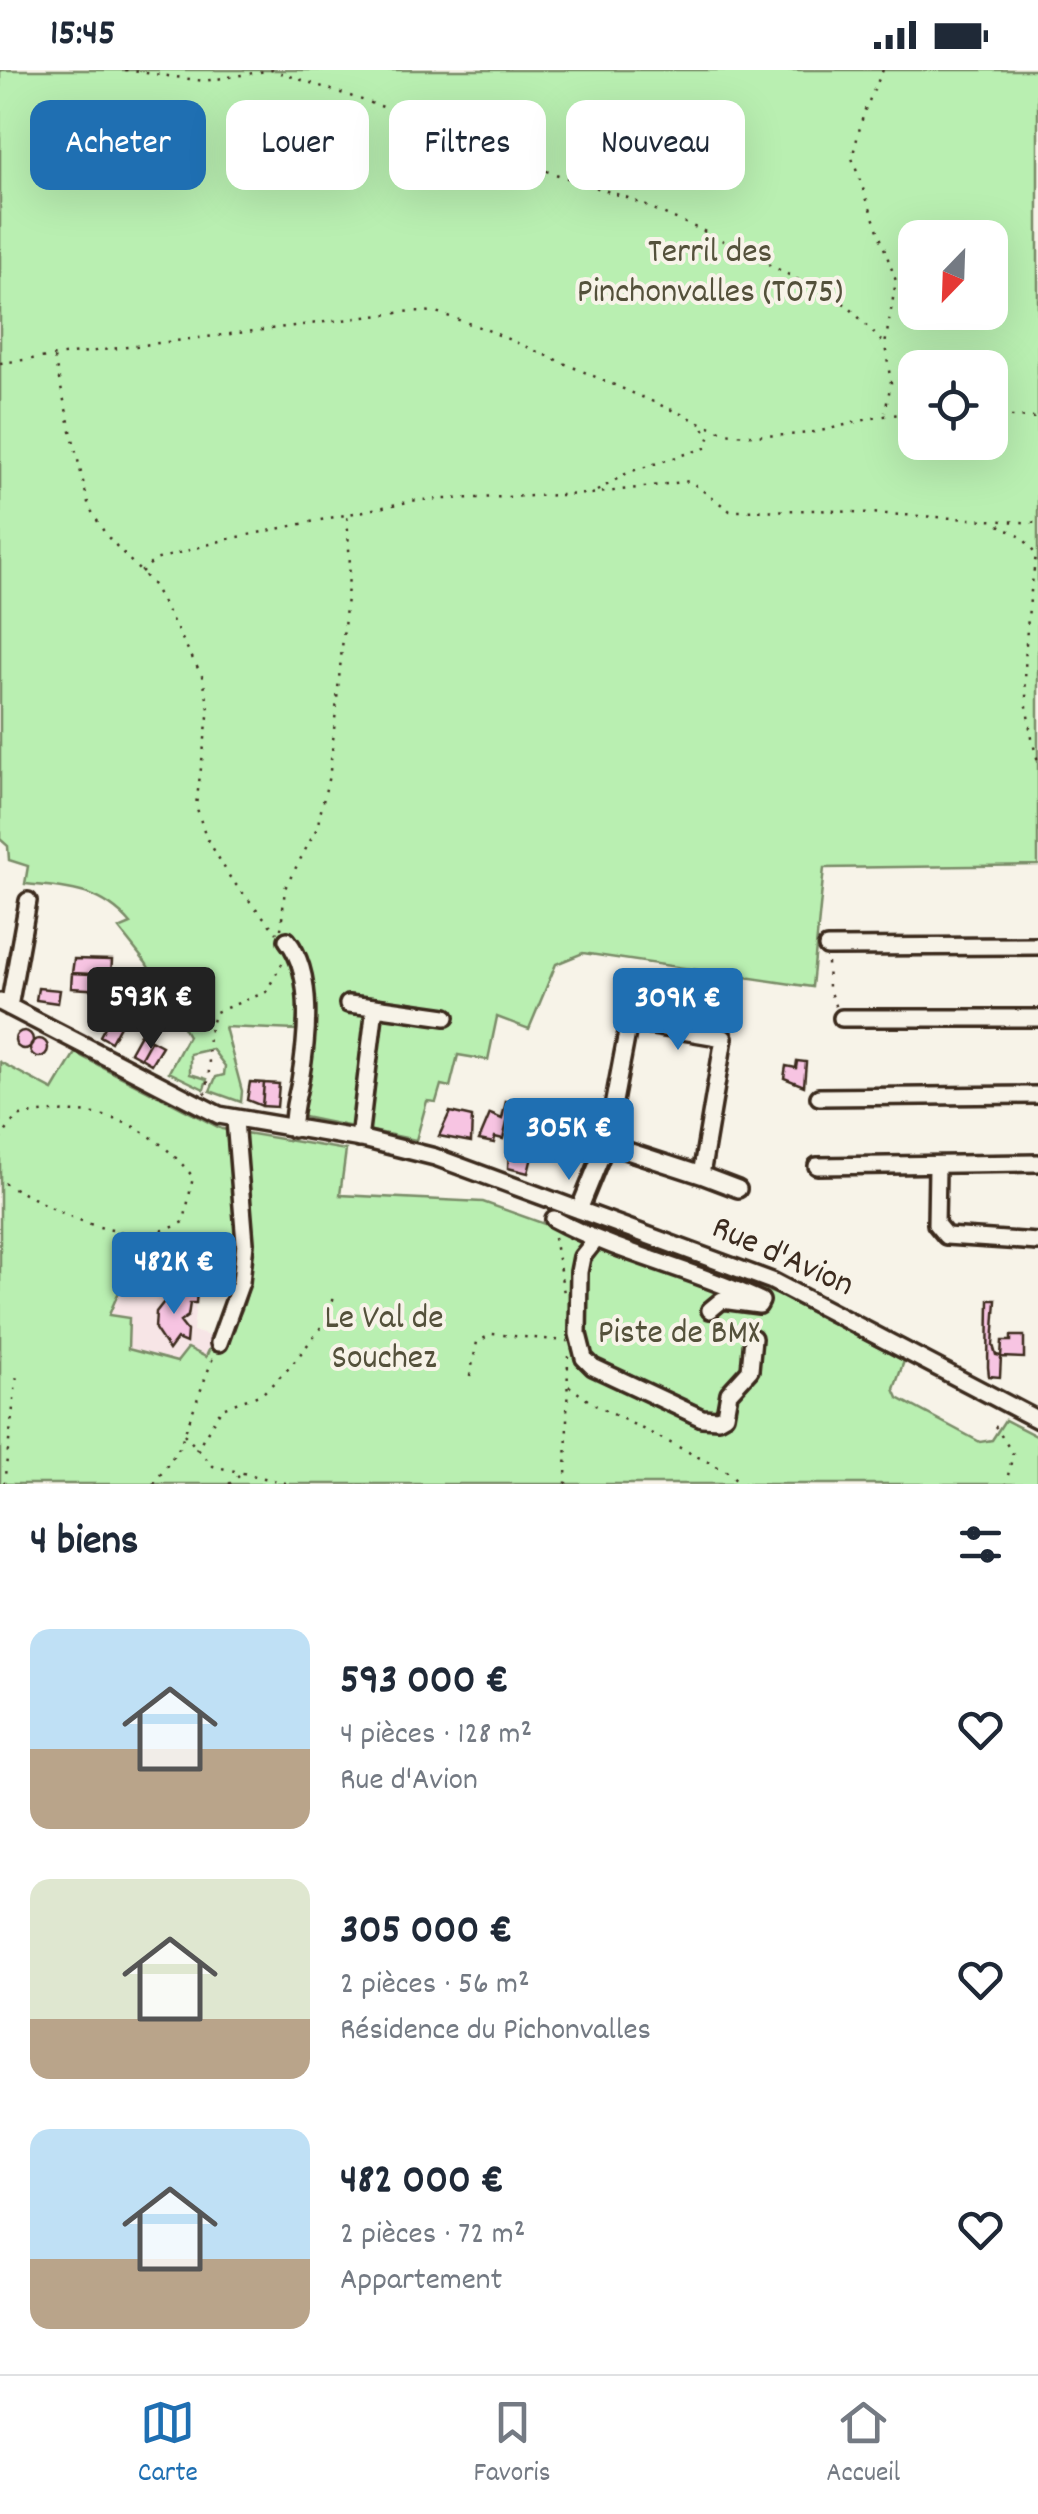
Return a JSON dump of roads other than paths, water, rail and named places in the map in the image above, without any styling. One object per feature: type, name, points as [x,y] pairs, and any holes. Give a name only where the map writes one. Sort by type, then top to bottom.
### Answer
[{"type":"street","points":[[4,1004],[28,901]]},
{"type":"street","points":[[283,938],[304,972],[305,992],[300,1080],[292,1128]]},
{"type":"street","points":[[827,946],[1038,946]]},
{"type":"street","name":"Rue d'Avion","points":[[4,1004],[200,1108],[236,1120],[359,1139],[435,1157],[772,1281],[1038,1420]]},
{"type":"street","points":[[348,1004],[446,1017]]},
{"type":"street","points":[[359,1139],[375,1007]]},
{"type":"street","points":[[842,1018],[1038,1018]]},
{"type":"street","points":[[579,1210],[606,1144],[629,1022],[724,1038],[701,1175]]},
{"type":"street","points":[[818,1097],[1038,1095]]},
{"type":"street","points":[[204,1324],[221,1336],[242,1282],[246,1243],[236,1120]]},
{"type":"street","points":[[606,1144],[738,1189]]},
{"type":"street","points":[[817,1166],[1038,1163]]},
{"type":"street","points":[[937,1167],[936,1224],[946,1236],[1038,1242]]},
{"type":"street","points":[[555,1201],[554,1225],[594,1242],[698,1272],[761,1301],[759,1306],[722,1300],[710,1310]]},
{"type":"street","points":[[594,1242],[582,1257],[577,1305],[580,1348],[593,1366],[702,1418],[718,1419],[725,1414],[729,1393],[750,1370],[753,1338]]},
{"type":"park label","name":"Terril des Pinchonvalles (T075)","points":[[710,274]]},
{"type":"park label","name":"Piste de BMX","points":[[679,1335]]},
{"type":"park label","name":"Le Val de Souchez","points":[[384,1340]]}]
